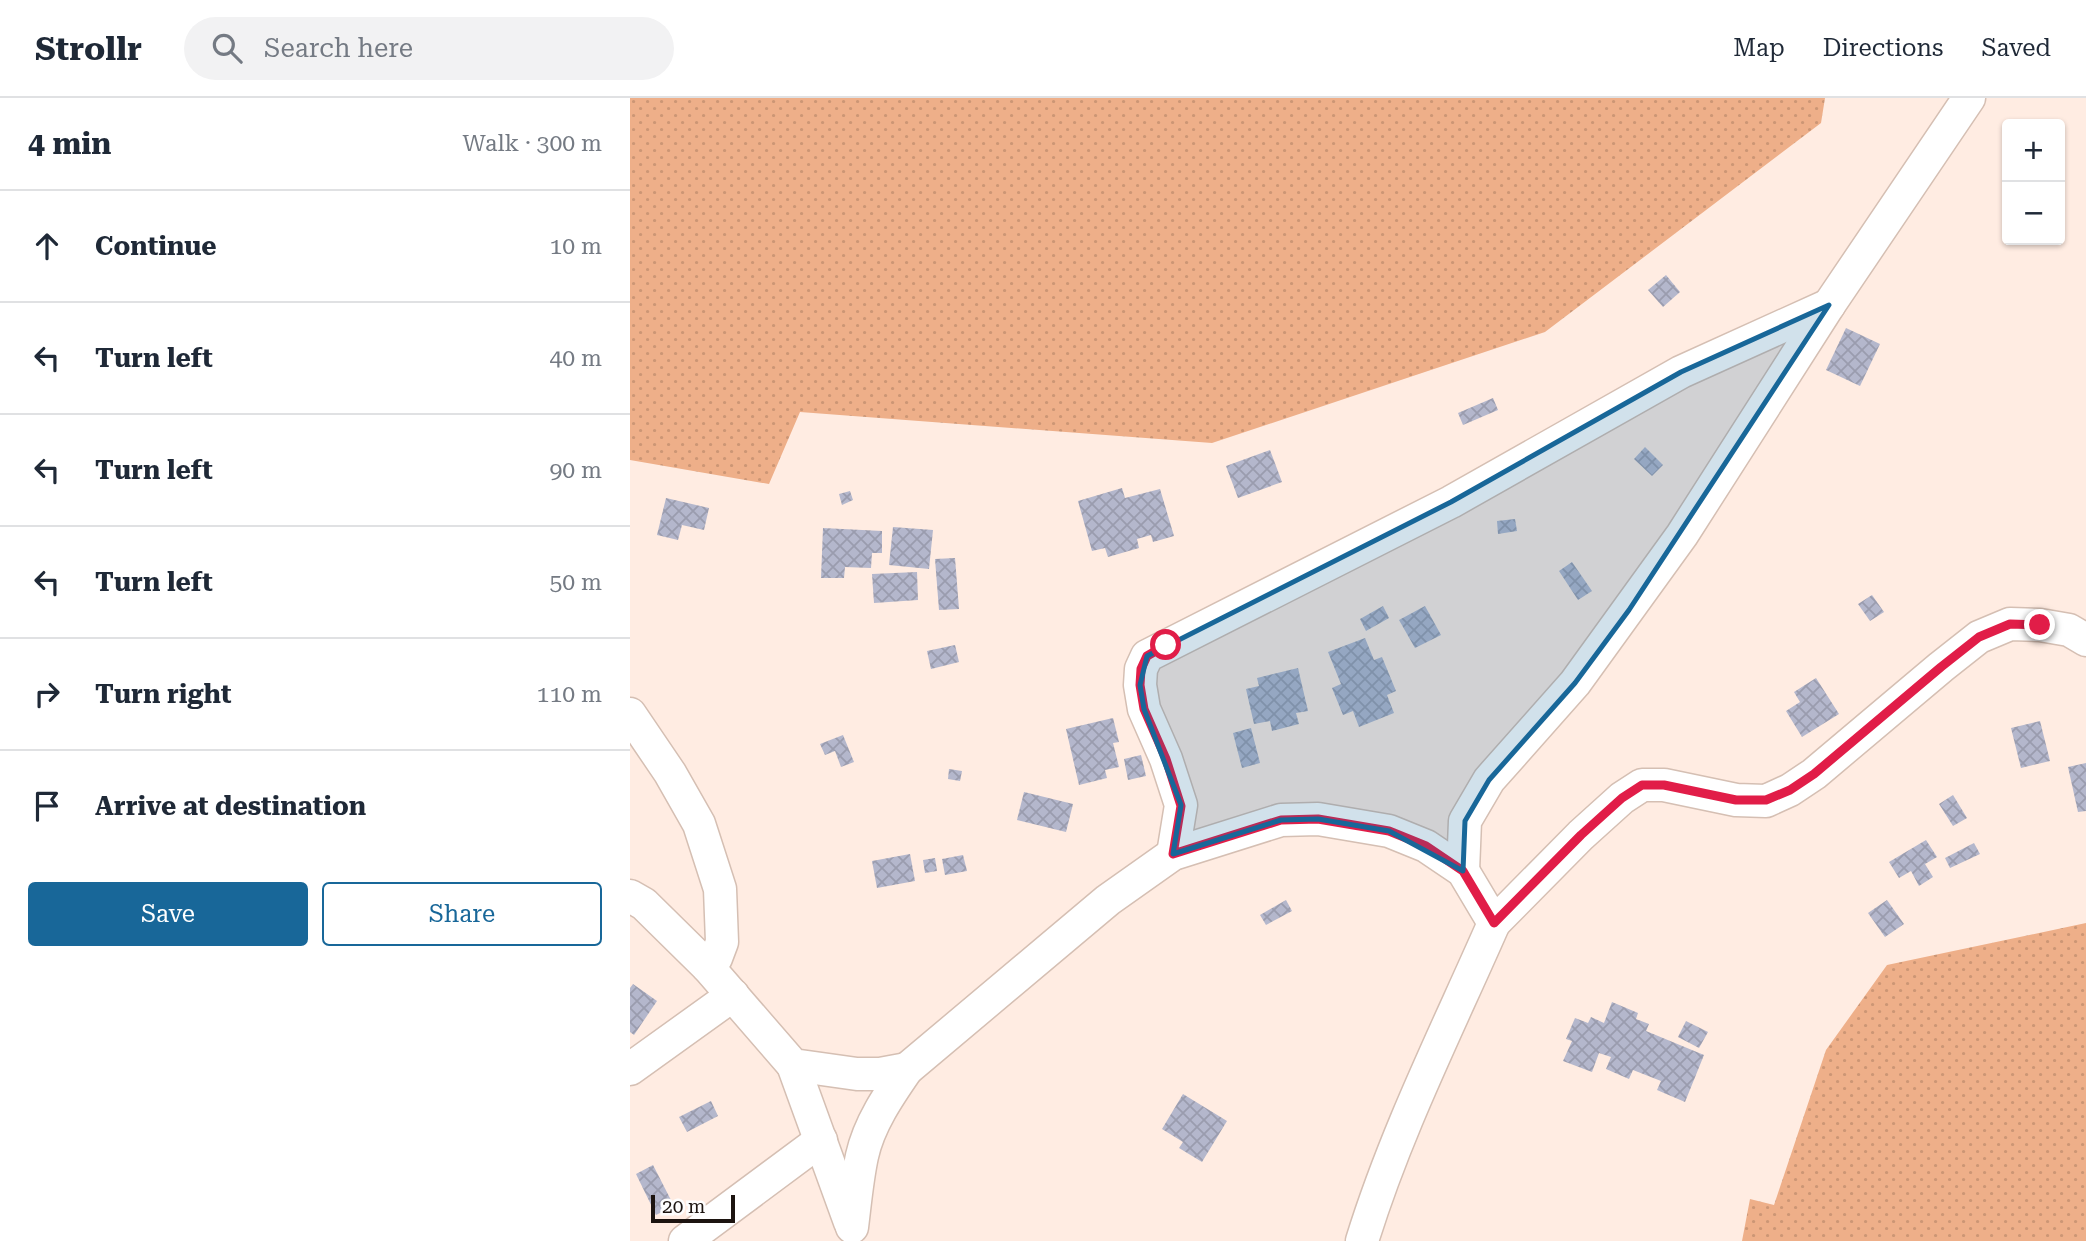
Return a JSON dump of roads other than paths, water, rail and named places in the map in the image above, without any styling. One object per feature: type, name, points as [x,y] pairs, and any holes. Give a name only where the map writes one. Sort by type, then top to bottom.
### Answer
[{"type":"street","points":[[1463,871],[1465,821],[1489,780],[1575,682],[1682,535],[1829,306],[1969,98]]},
{"type":"street","points":[[1173,854],[1181,806],[1166,759],[1144,709],[1140,685],[1141,669],[1147,656],[1451,502],[1681,372],[1829,306]]},
{"type":"street","points":[[1362,1241],[1377,1192],[1397,1143],[1494,923],[1581,835],[1622,798],[1642,785],[1664,785],[1736,800],[1766,800],[1790,790],[1814,774],[1979,637],[2010,624],[2069,630],[2086,640]]},
{"type":"street","points":[[630,714],[687,801],[699,824],[716,876],[722,942],[716,958],[708,967]]},
{"type":"street","points":[[855,1234],[863,1154],[872,1127],[907,1069],[1108,900],[1173,854],[1281,820],[1318,819],[1389,831],[1426,846],[1463,871],[1494,923]]},
{"type":"street","points":[[630,896],[644,904],[708,967],[793,1065],[855,1234]]},
{"type":"street","points":[[630,1069],[733,995]]},
{"type":"street","points":[[793,1065],[857,1074],[880,1074],[907,1069]]},
{"type":"street","points":[[685,1241],[821,1140]]}]
